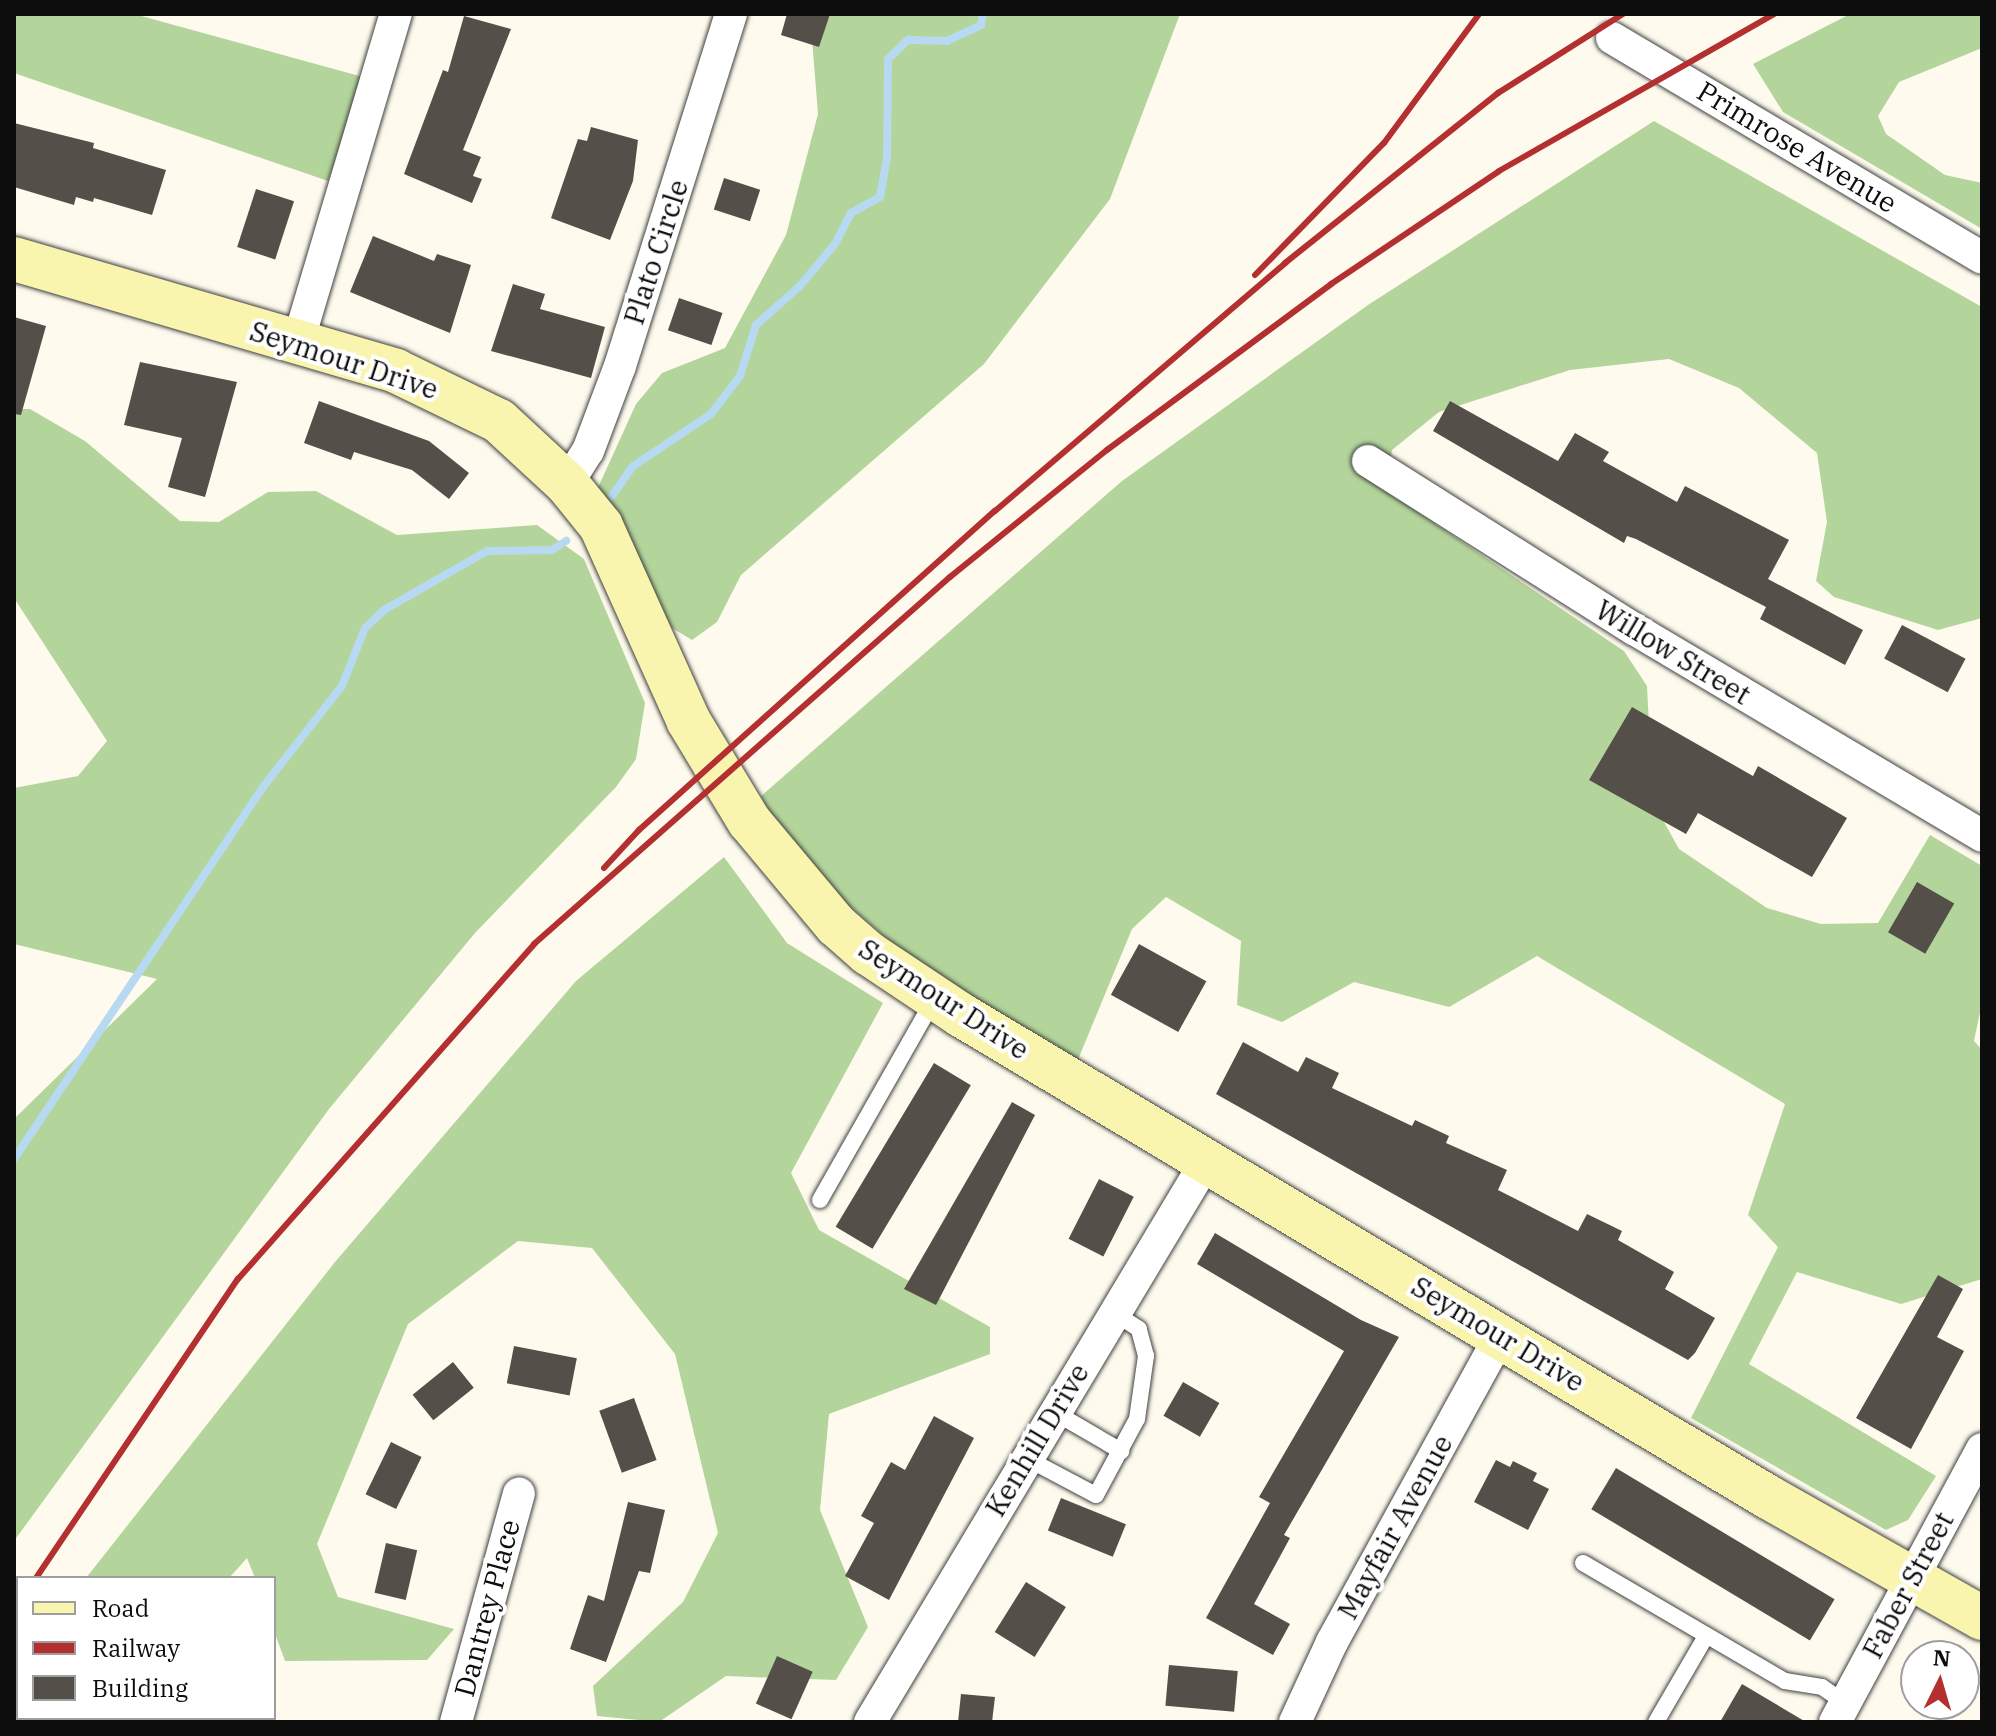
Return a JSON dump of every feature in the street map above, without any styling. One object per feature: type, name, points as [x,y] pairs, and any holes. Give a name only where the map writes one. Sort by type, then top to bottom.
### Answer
[{"type":"street","points":[[298,342],[396,14]]},
{"type":"street","name":"Plato Circle","points":[[567,484],[588,451],[620,366],[731,14]]},
{"type":"street","name":"Primrose Avenue","points":[[1612,38],[1982,258]]},
{"type":"street","name":"Seymour Drive","points":[[14,259],[396,371],[475,406],[526,443],[567,484],[601,526],[688,720],[749,821],[836,925],[935,998],[1500,1336],[1982,1618]]},
{"type":"street","name":"Willow Street","points":[[1368,461],[1634,629],[1982,836]]},
{"type":"street","name":"Kenhill Drive","points":[[870,1722],[1207,1160]]},
{"type":"street","name":"Mayfair Avenue","points":[[1295,1722],[1332,1642],[1500,1336]]},
{"type":"street","name":"Faber Street","points":[[1840,1712],[1982,1449]]},
{"type":"street","name":"Dantrey Place","points":[[456,1722],[519,1494]]},
{"type":"lane","points":[[820,1200],[935,998]]},
{"type":"lane","points":[[1026,1458],[1096,1495],[1137,1419],[1146,1356],[1139,1329],[1114,1313]]},
{"type":"lane","points":[[1054,1412],[1121,1451]]},
{"type":"lane","points":[[1583,1563],[1785,1681],[1822,1687],[1840,1712]]},
{"type":"lane","points":[[1656,1722],[1706,1636]]},
{"type":"green space","points":[[14,14],[134,14],[363,77],[328,181],[14,73]]},
{"type":"green space","points":[[810,14],[1180,14],[1110,199],[984,364],[741,575],[717,622],[692,640],[672,628],[596,492],[636,404],[662,373],[725,348],[786,235],[818,114]]},
{"type":"green space","points":[[1850,14],[1982,14],[1982,48],[1899,82],[1878,116],[1886,134],[1945,175],[1982,183],[1982,229],[1783,112],[1753,64]]},
{"type":"green space","points":[[1654,121],[1982,307],[1982,618],[1938,630],[1834,597],[1816,581],[1827,522],[1817,453],[1739,388],[1669,359],[1570,370],[1439,412],[1392,450],[1385,490],[1624,651],[1647,686],[1653,802],[1679,849],[1767,908],[1821,924],[1878,923],[1930,835],[1982,866],[1982,1003],[1974,1041],[1982,1050],[1982,1279],[1901,1304],[1797,1272],[1749,1364],[1936,1476],[1908,1520],[1886,1530],[1691,1418],[1778,1247],[1748,1215],[1785,1104],[1537,956],[1449,1007],[1354,982],[1282,1022],[1237,1005],[1241,941],[1166,897],[1132,929],[1077,1062],[901,951],[825,885],[785,840],[761,796],[1122,481],[1368,305]]},
{"type":"green space","points":[[14,409],[30,409],[85,441],[180,521],[219,522],[268,492],[316,491],[397,535],[537,525],[584,559],[645,703],[636,759],[616,787],[475,933],[329,1109],[14,1541],[14,1119],[157,979],[14,944],[14,788],[78,776],[107,741],[14,598]]},
{"type":"green space","points":[[724,857],[787,943],[883,1003],[791,1173],[819,1230],[990,1327],[990,1354],[829,1414],[820,1510],[868,1627],[836,1680],[726,1676],[659,1722],[597,1716],[593,1686],[683,1602],[718,1533],[675,1354],[592,1248],[518,1241],[408,1324],[317,1544],[338,1597],[454,1629],[427,1660],[285,1661],[276,1636],[276,1576],[254,1576],[247,1558],[231,1576],[88,1576],[335,1262],[576,981]]},
{"type":"building","points":[[787,14],[830,14],[819,47],[781,35]]},
{"type":"building","points":[[464,16],[511,29],[463,150],[481,157],[473,176],[482,179],[472,203],[404,174],[443,70],[448,72]]},
{"type":"building","points":[[14,123],[94,143],[93,148],[166,170],[152,215],[94,198],[93,202],[76,197],[74,205],[14,187]]},
{"type":"building","points":[[591,127],[638,140],[633,181],[610,240],[551,218],[578,139],[587,141]]},
{"type":"building","points":[[724,178],[760,190],[750,221],[714,209]]},
{"type":"building","points":[[256,189],[294,201],[275,259],[237,247]]},
{"type":"building","points":[[373,236],[434,261],[437,254],[471,265],[450,333],[350,292]]},
{"type":"building","points":[[513,284],[545,294],[540,309],[605,327],[591,378],[491,351]]},
{"type":"building","points":[[679,298],[722,313],[711,345],[668,330]]},
{"type":"building","points":[[14,317],[46,326],[21,415],[14,414]]},
{"type":"building","points":[[140,362],[237,382],[205,497],[168,487],[182,438],[124,425]]},
{"type":"building","points":[[319,401],[429,441],[469,473],[449,499],[412,470],[354,452],[351,460],[304,443]]},
{"type":"building","points":[[1450,401],[1558,461],[1575,433],[1609,452],[1603,461],[1677,502],[1685,486],[1789,540],[1768,579],[1863,630],[1845,665],[1760,619],[1766,607],[1636,539],[1627,536],[1624,543],[1433,431]]},
{"type":"building","points":[[1902,625],[1966,659],[1948,692],[1884,659]]},
{"type":"building","points":[[1632,707],[1753,776],[1758,766],[1847,818],[1812,877],[1698,813],[1686,834],[1589,780]]},
{"type":"building","points":[[1917,882],[1954,904],[1925,954],[1888,932]]},
{"type":"building","points":[[1139,944],[1206,981],[1178,1032],[1111,995]]},
{"type":"building","points":[[1243,1042],[1298,1072],[1306,1057],[1339,1073],[1332,1088],[1412,1126],[1415,1120],[1449,1136],[1446,1143],[1507,1170],[1498,1190],[1578,1231],[1587,1214],[1622,1231],[1618,1240],[1674,1272],[1665,1289],[1715,1318],[1695,1353],[1688,1360],[1216,1094]]},
{"type":"building","points":[[934,1063],[971,1085],[872,1249],[836,1227]]},
{"type":"building","points":[[1012,1102],[1035,1115],[936,1305],[904,1289]]},
{"type":"building","points":[[1099,1179],[1134,1197],[1103,1256],[1069,1239]]},
{"type":"building","points":[[1215,1233],[1361,1320],[1399,1337],[1284,1535],[1290,1538],[1254,1604],[1290,1624],[1273,1655],[1206,1618],[1270,1503],[1259,1497],[1344,1351],[1197,1264]]},
{"type":"building","points":[[1938,1275],[1963,1289],[1937,1337],[1964,1351],[1911,1449],[1856,1418]]},
{"type":"building","points":[[514,1346],[577,1358],[570,1396],[507,1383]]},
{"type":"building","points":[[453,1362],[474,1388],[433,1420],[413,1395]]},
{"type":"building","points":[[1183,1382],[1219,1403],[1200,1437],[1164,1416]]},
{"type":"building","points":[[634,1398],[657,1460],[622,1473],[599,1411]]},
{"type":"building","points":[[934,1416],[974,1438],[889,1600],[845,1576],[874,1523],[861,1516],[891,1462],[905,1470]]},
{"type":"building","points":[[391,1442],[422,1457],[396,1509],[366,1494]]},
{"type":"building","points":[[1496,1460],[1510,1467],[1513,1461],[1537,1473],[1533,1481],[1549,1489],[1528,1530],[1474,1502]]},
{"type":"building","points":[[1616,1468],[1835,1599],[1810,1640],[1591,1509]]},
{"type":"building","points":[[1061,1498],[1126,1524],[1113,1557],[1048,1530]]},
{"type":"building","points":[[628,1502],[665,1510],[650,1573],[639,1571],[606,1662],[570,1649],[588,1595],[604,1601]]},
{"type":"building","points":[[386,1543],[417,1550],[406,1600],[375,1593]]},
{"type":"building","points":[[1026,1582],[1066,1607],[1035,1657],[995,1632]]},
{"type":"building","points":[[777,1656],[813,1672],[791,1719],[756,1704]]},
{"type":"building","points":[[1169,1665],[1238,1671],[1234,1712],[1165,1706]]},
{"type":"building","points":[[1742,1684],[1806,1722],[1720,1722]]},
{"type":"building","points":[[961,1694],[995,1697],[992,1722],[958,1722]]},
{"type":"waterway","points":[[612,496],[632,467],[711,414],[740,376],[756,325],[800,286],[835,244],[851,213],[880,197],[887,159],[888,59],[908,40],[947,41],[981,25],[983,14]]},
{"type":"waterway","points":[[14,1159],[263,787],[342,686],[365,628],[384,610],[487,551],[552,550],[566,541]]},
{"type":"railway","points":[[1255,275],[1384,143],[1479,14]]},
{"type":"railway","points":[[604,868],[639,830],[995,511],[1285,263],[1498,93],[1623,14]]},
{"type":"railway","points":[[37,1576],[238,1279],[534,944],[950,577],[1107,450],[1331,284],[1499,171],[1774,14]]}]
